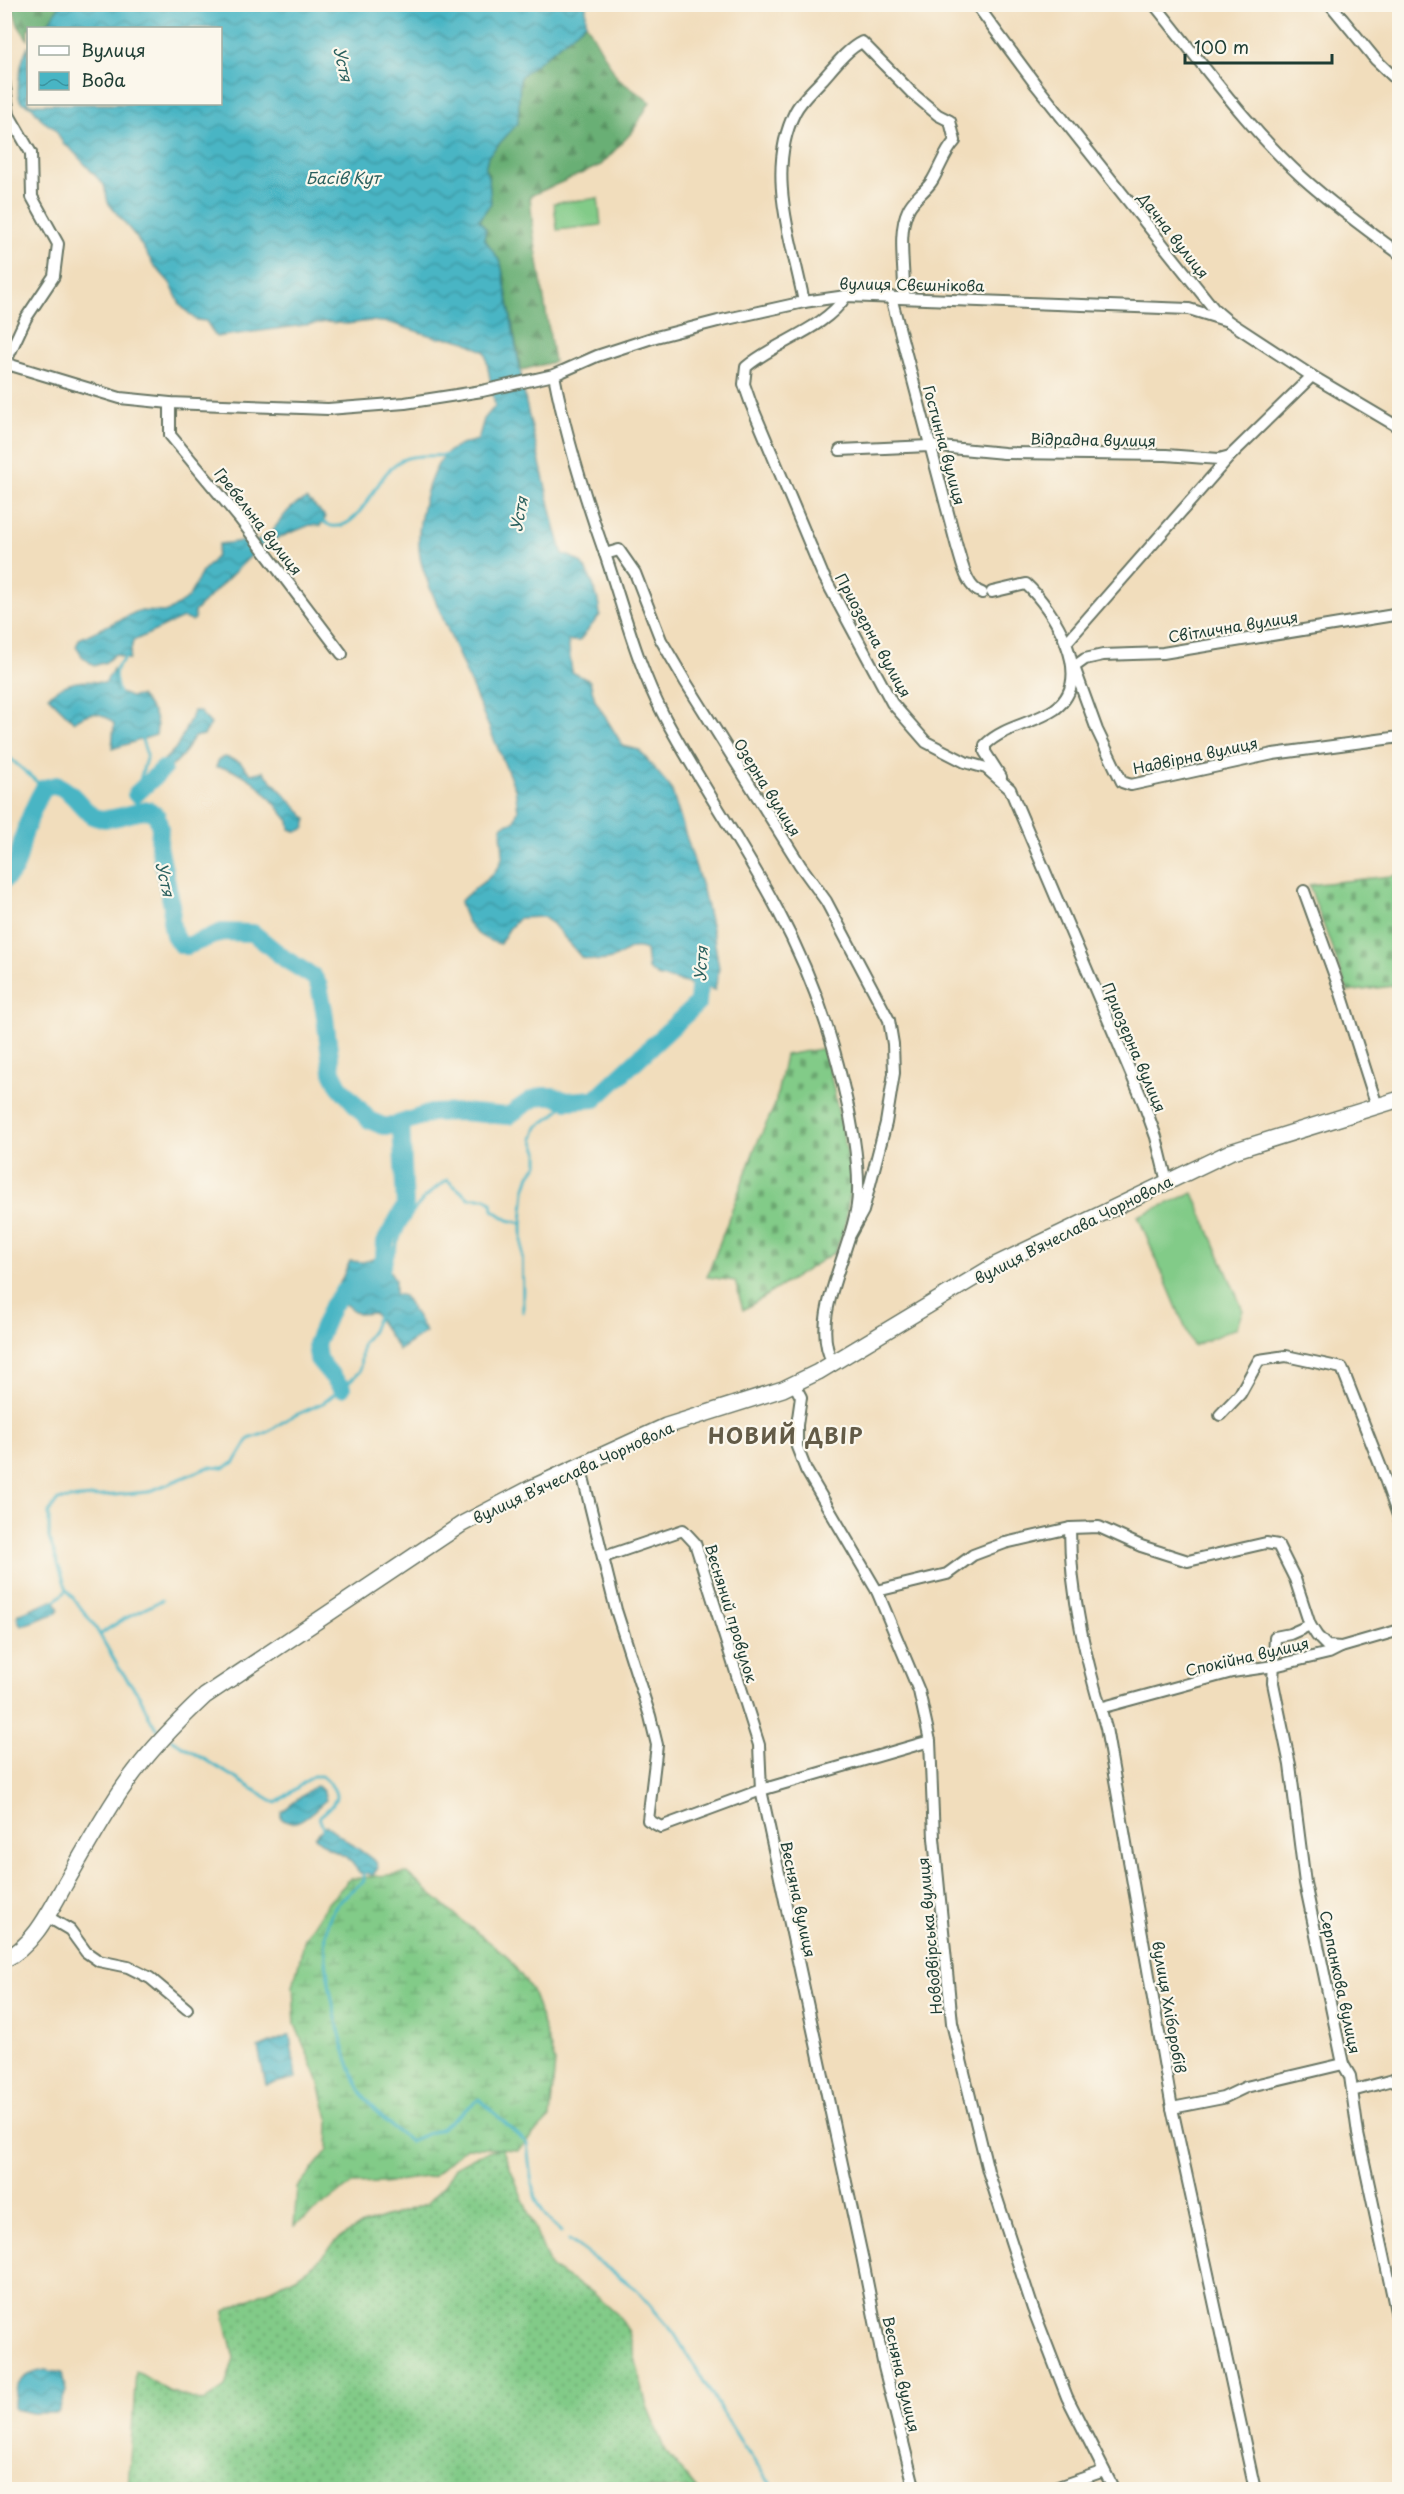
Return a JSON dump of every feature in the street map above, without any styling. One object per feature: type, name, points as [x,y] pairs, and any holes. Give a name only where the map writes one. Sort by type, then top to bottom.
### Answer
[{"type":"main road","name":"вулиця Вʼячеслава Чорновола","points":[[4,1960],[15,1954],[48,1917],[120,1792],[173,1726],[205,1696],[462,1524],[580,1465],[666,1426],[758,1399],[794,1384],[997,1264],[1248,1144],[1400,1098]]},
{"type":"street","name":"Дачна вулиця","points":[[976,4],[1036,85],[1201,294],[1228,321],[1312,376],[1400,428]]},
{"type":"street","points":[[1154,4],[1262,134],[1302,177],[1343,212],[1400,254]]},
{"type":"street","points":[[1330,4],[1376,60],[1400,83]]},
{"type":"street","points":[[4,18],[4,23]]},
{"type":"street","points":[[804,302],[789,238],[781,184],[781,162],[785,139],[796,110],[824,78],[862,42],[912,93],[938,115],[950,121],[954,132],[955,141],[949,147],[931,183],[909,208],[902,227],[904,296]]},
{"type":"street","points":[[4,80],[9,115],[31,153],[32,197],[58,244],[54,276],[26,318],[5,363]]},
{"type":"street","name":"вулиця Свєшнікова","points":[[5,363],[120,398],[170,403],[328,409],[405,403],[482,391],[554,375],[597,356],[652,338],[804,302],[846,296],[904,296],[1189,309],[1228,321]]},
{"type":"street","name":"Приозерна вулиця","points":[[846,296],[837,309],[759,356],[746,367],[744,384],[785,489],[822,573],[892,704],[926,742],[965,762],[986,768],[1010,789],[1144,1104],[1156,1137],[1167,1182]]},
{"type":"street","name":"Гостинна вулиця","points":[[891,297],[929,446],[961,557],[971,583],[976,591],[987,593],[1026,584],[1041,600],[1066,643],[1074,667]]},
{"type":"street","points":[[554,375],[567,436],[584,496],[640,660],[663,714],[778,912],[811,982],[843,1084],[859,1193],[851,1233],[840,1262],[828,1308],[825,1349],[832,1363]]},
{"type":"street","points":[[1066,643],[1230,456],[1312,376]]},
{"type":"street","name":"Гребельна вулиця","points":[[170,403],[170,435],[255,538],[342,654]]},
{"type":"street","name":"Відрадна вулиця","points":[[840,450],[929,446],[1004,453],[1166,455],[1219,459],[1230,456]]},
{"type":"street","name":"Озерна вулиця","points":[[605,554],[619,550],[635,573],[661,640],[794,856],[826,901],[889,1020],[894,1044],[894,1073],[886,1124],[863,1211],[851,1233]]},
{"type":"street","name":"Світлична вулиця","points":[[1074,667],[1085,659],[1103,655],[1163,653],[1400,614]]},
{"type":"street","points":[[1010,789],[983,748],[1001,733],[1055,709],[1068,694],[1074,667]]},
{"type":"street","name":"Надвірна вулиця","points":[[1074,667],[1097,730],[1122,782],[1131,785],[1273,754],[1400,737]]},
{"type":"street","points":[[1304,891],[1340,990],[1377,1106]]},
{"type":"street","points":[[1220,1415],[1240,1394],[1259,1360],[1286,1356],[1342,1368],[1400,1521]]},
{"type":"street","name":"Новодвірська вулиця","points":[[794,1384],[801,1397],[797,1447],[806,1470],[877,1591],[919,1691],[930,1741],[934,1838],[952,2023],[988,2170],[1033,2309],[1067,2397],[1114,2490]]},
{"type":"street","points":[[580,1465],[616,1610],[657,1745],[648,1820],[661,1827],[761,1790],[930,1741]]},
{"type":"street","name":"Спокійна вулиця","points":[[1070,1528],[1099,1527],[1142,1546],[1188,1561],[1266,1543],[1278,1545],[1294,1579],[1310,1626]]},
{"type":"street","points":[[877,1591],[947,1574],[973,1555],[1005,1543],[1070,1528]]},
{"type":"street","name":"вулиця Хліборобів","points":[[1070,1528],[1070,1568],[1076,1607],[1089,1670],[1106,1728],[1172,2108],[1255,2490]]},
{"type":"street","name":"Весняний провулок","points":[[604,1557],[683,1530],[695,1543],[759,1745],[761,1790]]},
{"type":"street","points":[[1310,1626],[1327,1646],[1341,1647]]},
{"type":"street","name":"Серпанкова вулиця","points":[[1310,1626],[1275,1637],[1273,1683],[1290,1765],[1305,1883],[1343,2064],[1350,2076],[1358,2134],[1400,2330]]},
{"type":"street","name":"Спокійна вулиця","points":[[1100,1708],[1232,1672],[1274,1666],[1329,1653],[1341,1647],[1400,1629]]},
{"type":"street","name":"Весняна вулиця","points":[[761,1790],[884,2367],[915,2490]]},
{"type":"street","points":[[48,1917],[70,1930],[86,1952],[99,1961],[128,1968],[150,1978],[187,2009]]},
{"type":"street","points":[[1172,2108],[1223,2098],[1246,2087],[1343,2064]]},
{"type":"street","points":[[1352,2091],[1400,2078]]},
{"type":"street","points":[[1048,2490],[1104,2471]]},
{"type":"green space","points":[[60,4],[46,27],[27,27],[27,38],[18,25],[12,5]]},
{"type":"green space","points":[[586,23],[618,79],[650,102],[633,131],[601,165],[530,196],[533,230],[554,362],[521,370],[501,263],[484,238],[486,229],[479,220],[491,203],[489,179],[485,169],[488,156],[518,123],[520,77]]},
{"type":"green space","points":[[598,198],[601,225],[557,230],[554,203]]},
{"type":"green space","points":[[1399,875],[1399,985],[1348,992],[1309,885]]},
{"type":"green space","points":[[825,1048],[852,1177],[845,1227],[835,1252],[743,1310],[735,1281],[707,1277],[755,1148],[775,1105],[785,1055]]},
{"type":"green space","points":[[1193,1193],[1243,1310],[1236,1328],[1193,1346],[1138,1216]]},
{"type":"green space","points":[[407,1873],[457,1917],[505,1954],[532,1990],[555,2062],[550,2118],[518,2150],[466,2147],[433,2176],[383,2183],[352,2184],[294,2226],[297,2188],[328,2150],[329,2122],[318,2080],[295,2024],[293,1986],[305,1938],[327,1904],[350,1879]]},
{"type":"green space","points":[[502,2148],[551,2268],[592,2292],[618,2315],[629,2332],[646,2403],[665,2451],[697,2489],[128,2489],[136,2371],[168,2391],[203,2402],[225,2387],[234,2358],[225,2311],[296,2277],[316,2263],[340,2237],[362,2225],[426,2204],[444,2186],[455,2167],[478,2155]]},
{"type":"water","name":"Басів Кут","points":[[60,5],[586,5],[586,23],[520,77],[518,123],[488,156],[485,169],[489,179],[491,203],[479,220],[486,229],[484,238],[501,263],[526,403],[563,554],[581,563],[592,581],[598,602],[600,615],[579,641],[568,641],[572,672],[590,681],[595,700],[623,746],[639,750],[671,788],[703,890],[714,938],[719,968],[715,990],[657,976],[648,969],[646,950],[640,948],[631,949],[607,960],[582,958],[553,924],[543,917],[519,918],[500,944],[478,934],[465,917],[460,902],[490,877],[499,865],[503,854],[502,826],[514,821],[518,810],[515,789],[428,583],[421,563],[419,531],[424,501],[434,472],[448,452],[458,446],[478,440],[484,419],[495,406],[485,352],[466,342],[451,338],[438,338],[391,323],[371,321],[347,324],[327,322],[216,337],[206,321],[196,320],[181,306],[170,283],[108,203],[104,185],[70,148],[64,145],[55,129],[43,121],[28,105],[222,105],[222,27],[46,27]]},
{"type":"water","name":"Басів Кут","points":[[27,48],[27,105],[21,102],[18,90],[23,58]]},
{"type":"water","points":[[307,499],[326,517],[320,526],[310,525],[263,544],[194,612],[195,619],[192,621],[183,618],[133,641],[129,660],[115,654],[106,662],[94,666],[82,656],[76,647],[79,639],[138,611],[167,612],[188,598],[202,572],[216,557],[219,544],[245,541],[252,544],[270,533],[295,505]]},
{"type":"water","points":[[113,669],[116,691],[130,697],[140,696],[154,714],[157,729],[156,735],[112,749],[114,724],[109,719],[100,714],[90,714],[74,722],[48,696],[61,687],[75,682],[105,683]]},
{"type":"water","points":[[194,711],[199,711],[211,724],[204,735],[194,737],[182,756],[149,790],[143,781],[177,747]]},
{"type":"water","points":[[225,757],[240,762],[251,774],[263,771],[307,819],[305,828],[297,832],[290,829],[289,821],[258,785],[240,773],[216,767],[219,759]]},
{"type":"water","points":[[380,1257],[395,1279],[395,1294],[404,1296],[426,1332],[399,1350],[374,1313],[358,1314],[334,1296],[350,1261],[363,1262]]},
{"type":"water","points":[[52,1600],[55,1601],[59,1610],[57,1613],[21,1626],[17,1618],[18,1614]]},
{"type":"water","points":[[315,1786],[324,1792],[326,1800],[298,1821],[287,1822],[281,1818],[281,1812]]},
{"type":"water","points":[[326,1825],[376,1862],[378,1868],[373,1875],[360,1873],[348,1858],[327,1847],[315,1837]]},
{"type":"water","points":[[290,2035],[296,2078],[266,2085],[258,2048]]},
{"type":"water","points":[[45,2370],[62,2373],[66,2391],[58,2413],[32,2413],[14,2409],[15,2393],[20,2382],[30,2374]]},
{"type":"waterway","points":[[320,520],[332,526],[342,525],[351,520],[360,512],[389,470],[402,460],[448,455]]},
{"type":"waterway","points":[[119,694],[115,673],[118,665],[127,655]]},
{"type":"waterway","points":[[137,811],[136,794],[147,755],[141,737]]},
{"type":"waterway","points":[[4,753],[44,788]]},
{"type":"waterway","points":[[136,794],[163,769]]},
{"type":"waterway","name":"Устя","points":[[4,880],[16,866],[27,825],[44,788],[57,785],[71,794],[89,813],[102,819],[149,810],[157,816],[160,828],[159,846],[172,906],[171,921],[174,935],[180,944],[187,946],[222,932],[253,933],[285,959],[314,977],[319,986],[324,1010],[332,1072],[339,1086],[369,1120],[383,1126],[392,1126],[431,1113],[462,1112],[508,1116],[531,1100],[542,1096],[553,1096],[567,1101],[595,1099],[698,1003],[701,962]]},
{"type":"waterway","points":[[523,1312],[522,1223],[525,1190],[530,1175],[538,1164],[538,1151],[533,1139],[537,1127],[554,1115],[567,1101]]},
{"type":"waterway","points":[[342,1388],[318,1359],[316,1344],[332,1306],[343,1292],[371,1277],[384,1260],[385,1242],[405,1206],[401,1123]]},
{"type":"waterway","points":[[388,1272],[402,1231],[415,1209],[424,1198],[447,1180],[469,1198],[486,1198],[492,1203],[493,1210],[508,1220],[522,1223]]},
{"type":"waterway","points":[[158,1729],[94,1625],[67,1590],[49,1538],[49,1512],[58,1500],[148,1492],[209,1467],[224,1468],[235,1462],[249,1439],[266,1433],[289,1418],[323,1403],[360,1371],[362,1344],[372,1331],[378,1316]]},
{"type":"waterway","points":[[55,1601],[67,1590]]},
{"type":"waterway","points":[[100,1635],[122,1620],[162,1600]]},
{"type":"waterway","points":[[171,1739],[276,1803],[313,1776],[322,1776],[336,1793],[334,1802],[319,1817],[324,1831]]},
{"type":"waterway","points":[[364,1871],[364,1881],[348,1894],[330,1915],[326,1939],[326,1959],[333,2006],[352,2072],[359,2088],[375,2110],[409,2141],[442,2128],[479,2099],[527,2143],[537,2202],[561,2232]]},
{"type":"waterway","points":[[569,2240],[636,2289],[674,2333],[744,2447],[775,2490]]},
{"type":"district","name":"НОВИЙ ДВІР","points":[[786,1435]]}]
